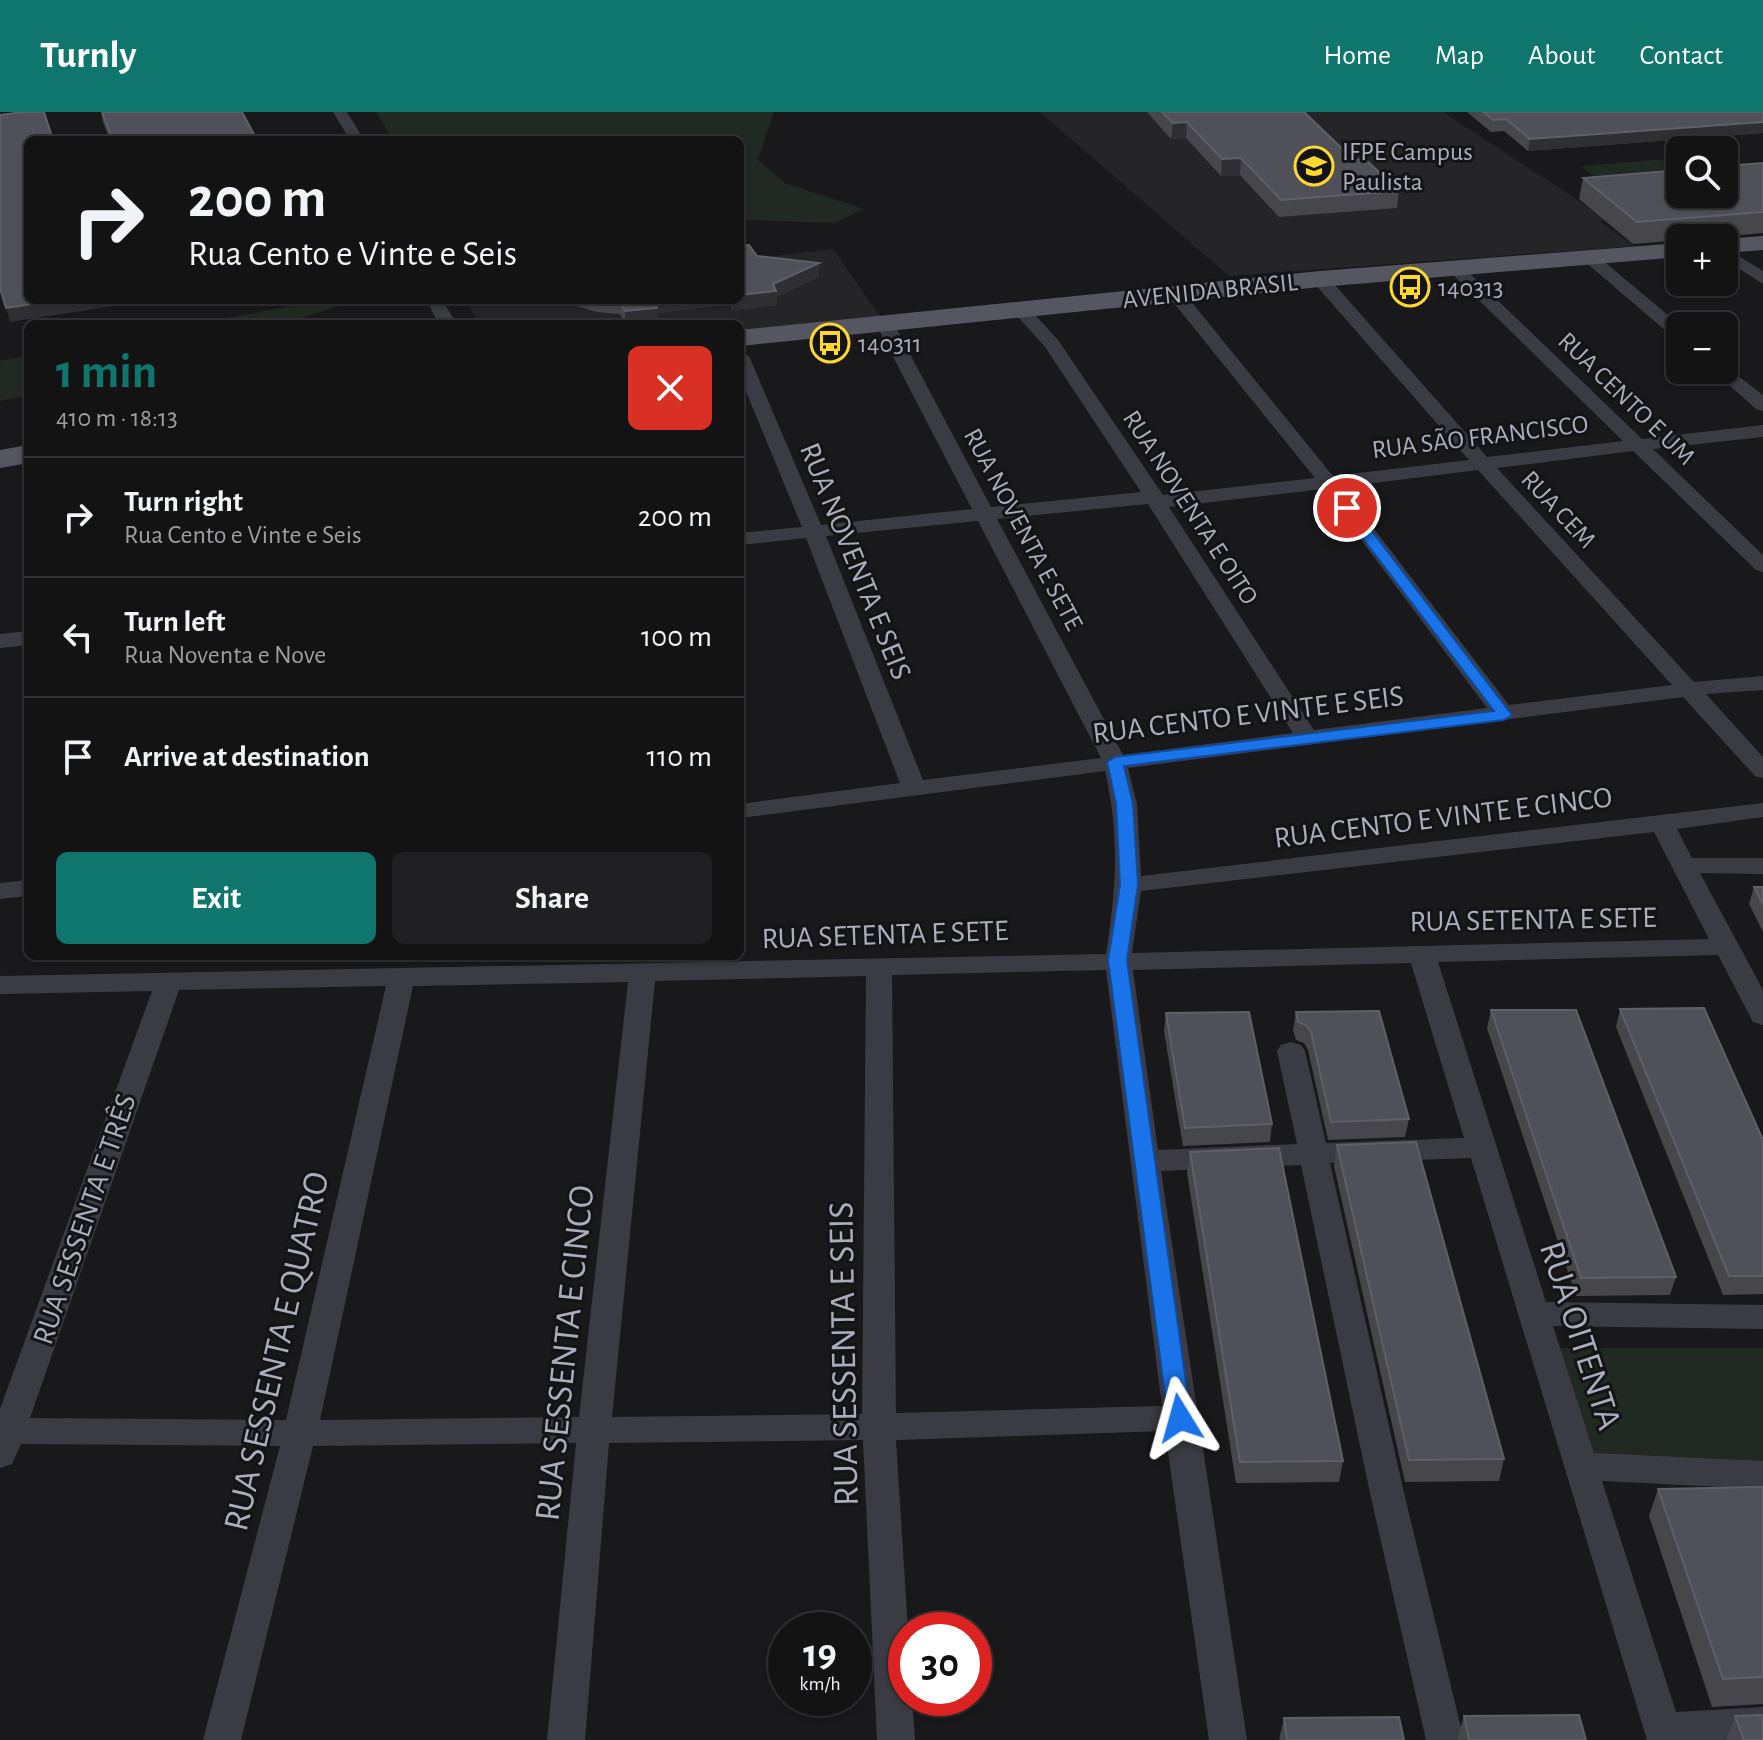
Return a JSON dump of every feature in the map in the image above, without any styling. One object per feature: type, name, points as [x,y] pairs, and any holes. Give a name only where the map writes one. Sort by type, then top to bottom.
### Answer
[{"type":"main road","points":[[1738,247],[1763,243]]},
{"type":"main road","name":"AVENIDA BRASIL","points":[[744,338],[1320,279],[1666,251]]},
{"type":"main road","points":[[0,459],[24,455]]},
{"type":"street","points":[[340,112],[355,136]]},
{"type":"street","points":[[1589,257],[1666,322]]},
{"type":"street","points":[[1738,260],[1763,279]]},
{"type":"street","name":"RUA CENTO E UM","points":[[1454,267],[1763,566]]},
{"type":"street","name":"RUA CEM","points":[[1320,279],[1481,462],[1763,771]]},
{"type":"street","points":[[1175,293],[1330,485],[1504,715]]},
{"type":"street","name":"RUA NOVENTA E OITO","points":[[1021,310],[1052,344],[1156,500],[1308,739]]},
{"type":"street","name":"RUA NOVENTA E SETE","points":[[884,322],[1115,762],[1125,804],[1129,885],[1118,960],[1180,1418],[1228,1740]]},
{"type":"street","name":"RUA NOVENTA E SEIS","points":[[744,366],[814,532],[914,788]]},
{"type":"street","points":[[1738,383],[1763,405]]},
{"type":"street","name":"RUA SÃO FRANCISCO","points":[[744,539],[985,514],[1330,485],[1481,462],[1763,431]]},
{"type":"street","points":[[0,641],[24,638]]},
{"type":"street","name":"RUA CENTO E VINTE E SEIS","points":[[744,810],[1690,689],[1763,683]]},
{"type":"street","name":"RUA CENTO E VINTE E CINCO","points":[[1129,885],[1763,810]]},
{"type":"street","points":[[1662,824],[1724,947],[1762,1010]]},
{"type":"street","points":[[1682,865],[1763,866]]},
{"type":"street","points":[[0,891],[24,888]]},
{"type":"street","name":"RUA SETENTA E SETE","points":[[0,985],[1724,947]]},
{"type":"street","name":"RUA OITENTA","points":[[1422,954],[1664,1734]]},
{"type":"street","name":"RUA SESSENTA E SEIS","points":[[879,967],[879,1427],[896,1740]]},
{"type":"street","name":"RUA SESSENTA E CINCO","points":[[566,1740],[594,1429],[642,973]]},
{"type":"street","name":"RUA SESSENTA E QUATRO","points":[[222,1740],[300,1433],[401,978]]},
{"type":"street","name":"RUA SESSENTA E TRÊS","points":[[3,1439],[168,983]]},
{"type":"street","points":[[1291,1051],[1387,1493],[1445,1740]]},
{"type":"street","points":[[1145,1161],[1481,1147]]},
{"type":"street","points":[[1532,1314],[1763,1317]]},
{"type":"street","points":[[3,1439],[879,1427],[1180,1418]]},
{"type":"street","points":[[1582,1466],[1763,1475]]},
{"type":"street","points":[[1664,1734],[1763,1724]]},
{"type":"shaded area","points":[[376,112],[774,112],[758,160],[785,183],[864,209],[835,223],[744,220],[744,136],[391,136]]},
{"type":"shaded area","name":"IFPE Campus Paulista","points":[[1040,112],[1443,112],[1608,220],[1599,221],[1634,246],[1229,276]]},
{"type":"shaded area","points":[[1666,159],[1666,172],[1596,178],[1581,166]]},
{"type":"shaded area","points":[[833,249],[880,316],[744,333],[744,320],[477,320],[468,304],[744,304],[744,260]]},
{"type":"shaded area","points":[[302,304],[342,305],[295,320],[216,320]]},
{"type":"shaded area","points":[[24,356],[24,396],[0,401],[0,361]]},
{"type":"shaded area","points":[[1555,1348],[1763,1348],[1763,1469],[1586,1462]]},
{"type":"building","points":[[44,112],[52,136],[24,136],[24,304],[32,304],[6,308],[0,288],[0,115]]},
{"type":"building","points":[[102,112],[242,112],[255,136],[111,136]]},
{"type":"building","points":[[1162,112],[1304,112],[1354,160],[1365,159],[1399,191],[1281,200],[1241,158],[1222,159],[1187,122],[1173,123]]},
{"type":"building","points":[[1483,112],[1763,112],[1763,122],[1530,139],[1506,119],[1493,120]]},
{"type":"building","points":[[1763,163],[1763,212],[1637,222],[1583,178],[1666,171],[1666,208],[1738,208],[1738,165]]},
{"type":"building","points":[[749,245],[757,256],[819,263],[773,284],[776,291],[744,295],[744,246]]},
{"type":"building","points":[[621,304],[656,304],[657,308],[625,311]]},
{"type":"building","points":[[1754,887],[1763,887],[1763,904]]},
{"type":"building","points":[[1704,1008],[1763,1140],[1763,1276],[1729,1276],[1620,1009]]},
{"type":"building","points":[[1491,1010],[1576,1010],[1676,1277],[1581,1278]]},
{"type":"building","points":[[1379,1011],[1409,1119],[1331,1122],[1311,1032],[1306,1025],[1298,1022],[1296,1012]]},
{"type":"building","points":[[1249,1012],[1272,1124],[1185,1128],[1166,1013]]},
{"type":"building","points":[[1416,1142],[1504,1459],[1409,1460],[1337,1145]]},
{"type":"building","points":[[1279,1148],[1343,1461],[1240,1462],[1190,1152]]},
{"type":"building","points":[[1763,1487],[1763,1677],[1723,1679],[1658,1489]]},
{"type":"building","points":[[1579,1715],[1586,1740],[1469,1740],[1464,1716]]},
{"type":"building","points":[[1763,1715],[1763,1740],[1744,1740],[1735,1716]]},
{"type":"building","points":[[1399,1717],[1404,1740],[1287,1740],[1284,1718]]},
{"type":"place","name":"IFPE Campus Paulista","points":[[1314,166]]},
{"type":"place","name":"140313","points":[[1410,287]]},
{"type":"place","name":"140311","points":[[830,343]]},
{"type":"route","points":[[1180,1418],[1118,960],[1129,885],[1125,804],[1115,762],[1504,715],[1347,508]]}]
